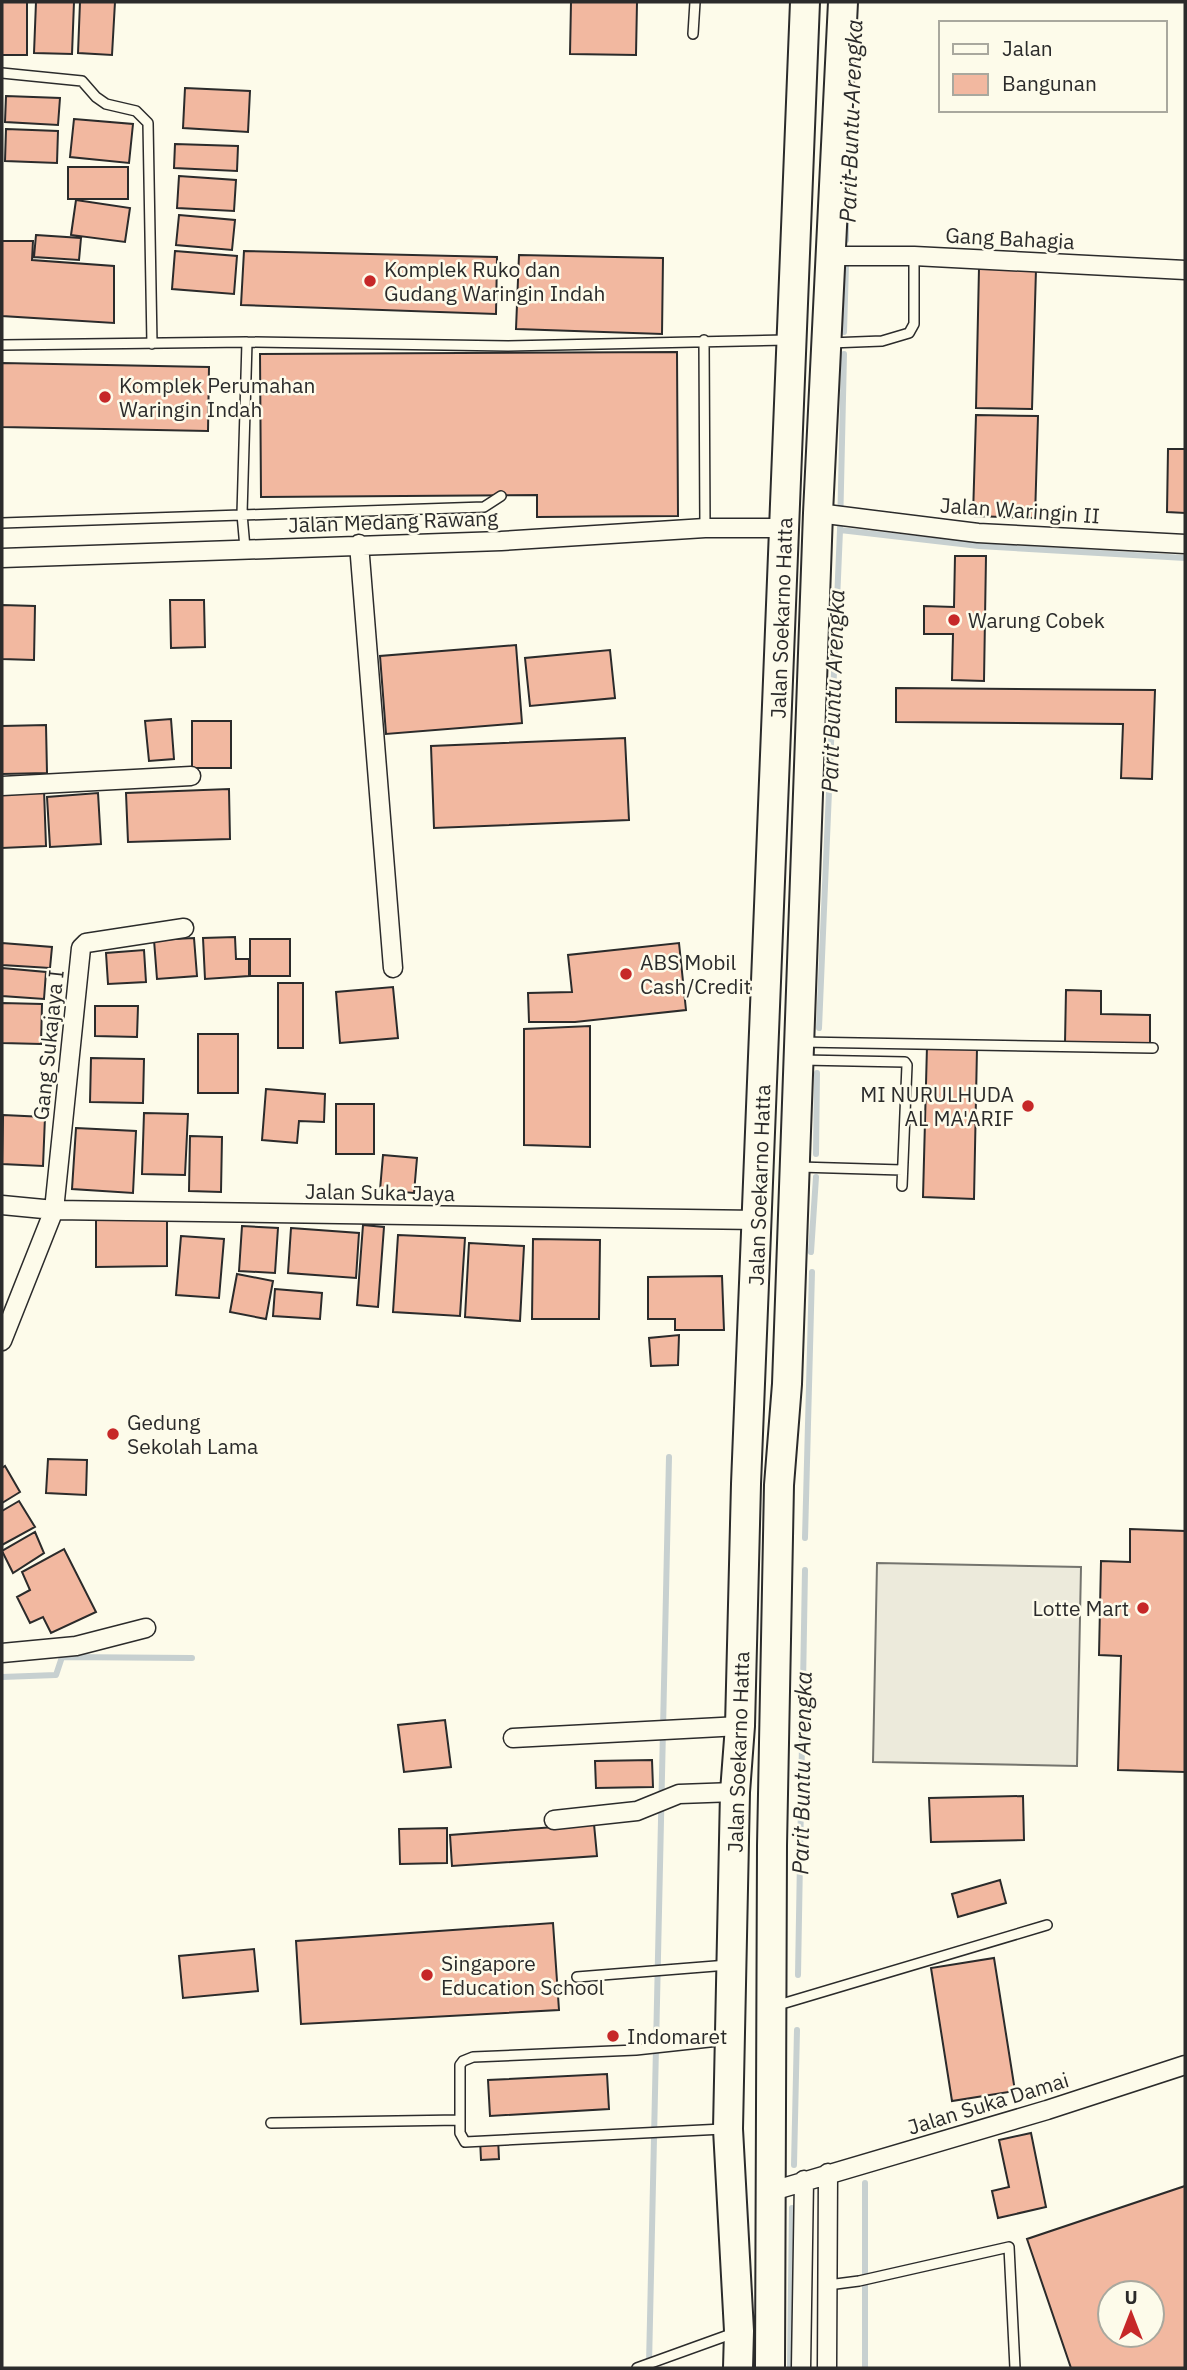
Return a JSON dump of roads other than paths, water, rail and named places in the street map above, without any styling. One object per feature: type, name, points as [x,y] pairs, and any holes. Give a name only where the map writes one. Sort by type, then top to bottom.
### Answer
[{"type":"main road","name":"Jalan Soekarno Hatta","points":[[738,2368],[739,2331],[728,2129],[735,1791],[740,1726],[746,1484],[804,2]]},
{"type":"main road","name":"Jalan Soekarno Hatta","points":[[769,2368],[770,2007],[779,1485],[787,1384],[827,343],[843,2]]},
{"type":"main road","points":[[801,57],[842,59]]},
{"type":"main road","points":[[746,1484],[779,1485]]},
{"type":"street","name":"Gang Bahagia","points":[[831,256],[914,256],[1185,270]]},
{"type":"street","name":"Jalan Waringin II","points":[[822,513],[978,533],[1185,544]]},
{"type":"street","name":"Jalan Medang Rawang","points":[[2,558],[502,541],[705,528],[785,528]]},
{"type":"street","points":[[359,544],[393,968]]},
{"type":"street","points":[[2,786],[191,776]]},
{"type":"street","name":"Gang Sukajaya I","points":[[54,1210],[81,948],[86,943],[184,928]]},
{"type":"street","name":"Jalan Suka Jaya","points":[[2,1205],[54,1210],[758,1220]]},
{"type":"street","points":[[2,1341],[54,1210]]},
{"type":"street","points":[[2,1653],[76,1646],[146,1628]]},
{"type":"street","points":[[513,1738],[740,1726]]},
{"type":"street","points":[[554,1820],[636,1811],[679,1794],[735,1791]]},
{"type":"street","name":"Jalan Suka Damai","points":[[769,2192],[1047,2110],[1185,2065]]},
{"type":"street","points":[[828,2174],[828,2368]]},
{"type":"street","points":[[801,2368],[804,2180]]},
{"type":"lane","points":[[693,34],[695,2]]},
{"type":"lane","points":[[2,73],[82,81],[106,104],[136,111],[148,124],[152,344]]},
{"type":"lane","points":[[827,343],[882,341],[909,332],[914,324],[914,256]]},
{"type":"lane","points":[[2,345],[247,342],[508,349],[791,340]]},
{"type":"lane","points":[[704,341],[705,528]]},
{"type":"lane","points":[[245,548],[242,514],[247,342]]},
{"type":"lane","points":[[2,523],[484,507],[501,496]]},
{"type":"lane","points":[[800,1051],[1153,1048]]},
{"type":"lane","points":[[800,1051],[905,1062],[902,1186]]},
{"type":"lane","points":[[796,1167],[902,1170]]},
{"type":"lane","points":[[770,2007],[1047,1925]]},
{"type":"lane","points":[[576,1977],[732,1964]]},
{"type":"lane","points":[[728,2129],[465,2142],[461,2137],[460,2065],[467,2058],[636,2050],[729,2040]]},
{"type":"lane","points":[[271,2123],[460,2120]]},
{"type":"lane","points":[[828,2286],[1009,2247],[1015,2368]]},
{"type":"lane","points":[[637,2368],[739,2331]]},
{"type":"waterway","name":"Parit Buntu Arengka","points":[[846,214],[846,240]]},
{"type":"waterway","name":"Parit Buntu Arengka","points":[[844,332],[846,265]]},
{"type":"waterway","name":"Parit Buntu Arengka","points":[[819,1028],[840,530],[844,354]]},
{"type":"waterway","points":[[840,530],[979,546],[1185,558]]},
{"type":"waterway","name":"Parit Buntu Arengka","points":[[816,1154],[817,1073]]},
{"type":"waterway","name":"Parit Buntu Arengka","points":[[811,1252],[816,1177]]},
{"type":"waterway","name":"Parit Buntu Arengka","points":[[805,1538],[812,1272]]},
{"type":"waterway","points":[[649,2365],[669,1457]]},
{"type":"waterway","name":"Parit Buntu Arengka","points":[[798,1975],[805,1570]]},
{"type":"waterway","points":[[2,1677],[56,1675],[62,1657],[192,1658]]},
{"type":"waterway","name":"Parit Buntu Arengka","points":[[794,2165],[797,2030]]},
{"type":"waterway","points":[[865,2183],[865,2368]]},
{"type":"waterway","name":"Parit Buntu Arengka","points":[[790,2368],[792,2208]]},
{"type":"place","name":"Komplek Ruko dan Gudang Waringin Indah","points":[[370,281]]},
{"type":"place","name":"Komplek Perumahan Waringin Indah","points":[[105,397]]},
{"type":"place","name":"Warung Cobek","points":[[954,620]]},
{"type":"place","name":"ABS Mobil Cash/Credit","points":[[626,974]]},
{"type":"place","name":"MI NURULHUDA AL MA'ARIF","points":[[1028,1106]]},
{"type":"place","name":"Gedung Sekolah Lama","points":[[113,1434]]},
{"type":"place","name":"Lotte Mart","points":[[1143,1608]]},
{"type":"place","name":"Singapore Education School","points":[[427,1975]]},
{"type":"place","name":"Indomaret","points":[[613,2036]]}]
